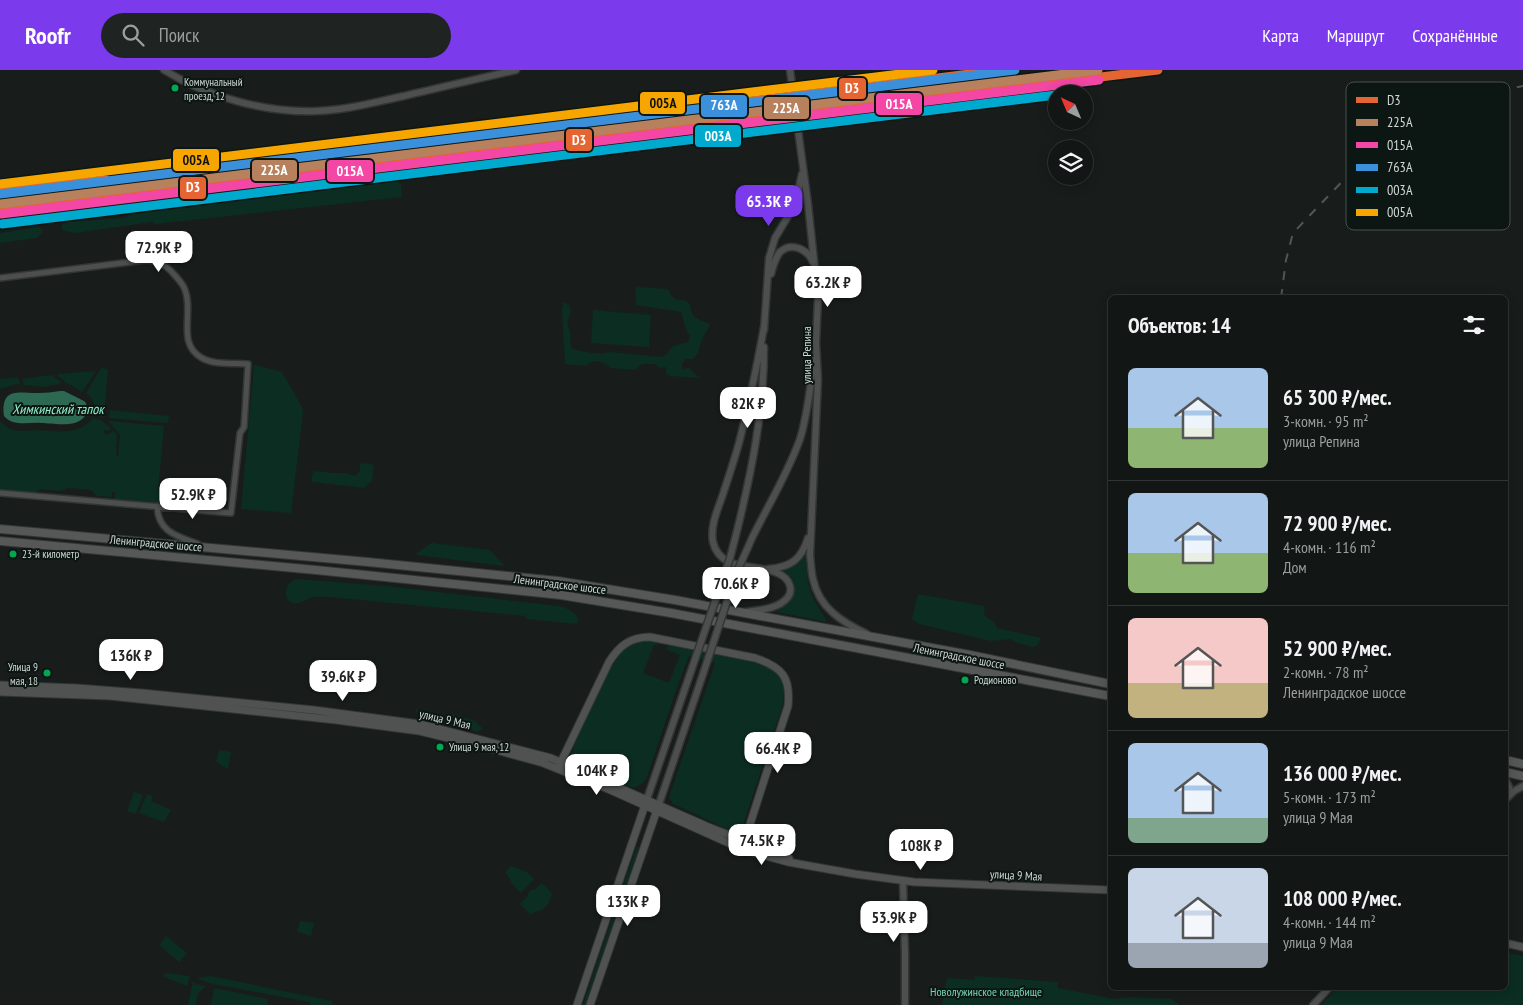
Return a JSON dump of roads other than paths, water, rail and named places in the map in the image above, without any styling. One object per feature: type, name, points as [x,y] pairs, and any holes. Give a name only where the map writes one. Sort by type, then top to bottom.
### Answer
[{"type":"highway","name":"Ленинградское шоссе","points":[[0,529],[525,577],[621,591],[970,655],[1108,684]]},
{"type":"highway","name":"Ленинградское шоссе","points":[[0,540],[561,595],[671,613],[1108,696]]},
{"type":"highway","points":[[1508,761],[1523,764]]},
{"type":"highway","points":[[1508,773],[1523,776]]},
{"type":"main road","points":[[559,765],[609,662],[618,649],[632,640],[640,637],[650,637],[755,658],[776,666],[788,682],[790,694],[788,706],[744,845]]},
{"type":"main road","name":"улица 9 Мая","points":[[0,685],[110,690],[314,710],[420,724],[538,754],[559,765],[778,860],[903,881],[1108,890]]},
{"type":"main road","name":"улица 9 Мая","points":[[0,692],[110,696],[376,725],[418,731],[543,763],[559,765]]},
{"type":"main road","points":[[577,1005],[646,802]]},
{"type":"main road","points":[[590,1005],[658,808]]},
{"type":"main road","points":[[1508,944],[1523,947]]},
{"type":"street","points":[[164,70],[192,86],[227,98],[278,109],[317,111],[361,105],[516,70]]},
{"type":"street","name":"улица Репина","points":[[790,70],[818,298],[816,344],[818,380],[810,555],[812,578],[820,598],[838,618],[877,639]]},
{"type":"street","points":[[646,802],[730,558],[737,531],[755,454],[762,406],[764,327],[769,258],[772,247],[800,188],[802,165]]},
{"type":"street","points":[[766,293],[774,263],[785,249],[795,247],[806,252],[810,256],[816,273]]},
{"type":"street","points":[[0,278],[148,260],[160,262],[174,274],[184,287],[188,300],[187,339],[192,350],[207,360],[248,364],[244,427],[240,433],[231,513],[0,493]]},
{"type":"street","points":[[736,613],[774,607],[787,598],[790,590],[788,580],[779,574],[765,569],[738,565],[721,556],[714,547],[712,530],[756,374],[764,327]]},
{"type":"street","points":[[658,808],[736,574],[789,466],[800,439],[806,418],[816,344]]},
{"type":"street","points":[[157,506],[158,519],[165,529],[174,535],[205,547]]},
{"type":"street","points":[[765,569],[784,567],[795,561],[803,552],[811,529]]},
{"type":"street","points":[[1508,797],[1523,786]]},
{"type":"street","points":[[903,881],[905,1005]]},
{"type":"street","points":[[1313,1005],[1327,990]]},
{"type":"water","name":"Химкинский тапок","points":[[64,391],[86,403],[87,411],[80,421],[67,424],[16,423],[4,416],[5,399],[9,395],[14,393]]},
{"type":"railway","points":[[1510,89],[1523,86]]},
{"type":"railway","points":[[1281,295],[1286,260],[1293,233],[1346,177]]},
{"type":"place","name":"Коммунальный проезд, 12","points":[[175,88]]},
{"type":"place","name":"23-й километр","points":[[13,554]]},
{"type":"place","name":"Улица 9 мая, 18","points":[[47,673]]},
{"type":"place","name":"Родионово","points":[[965,680]]},
{"type":"place","name":"Улица 9 мая, 12","points":[[440,747]]},
{"type":"park label","name":"Новолужинское кладбище","points":[[986,991]]}]
